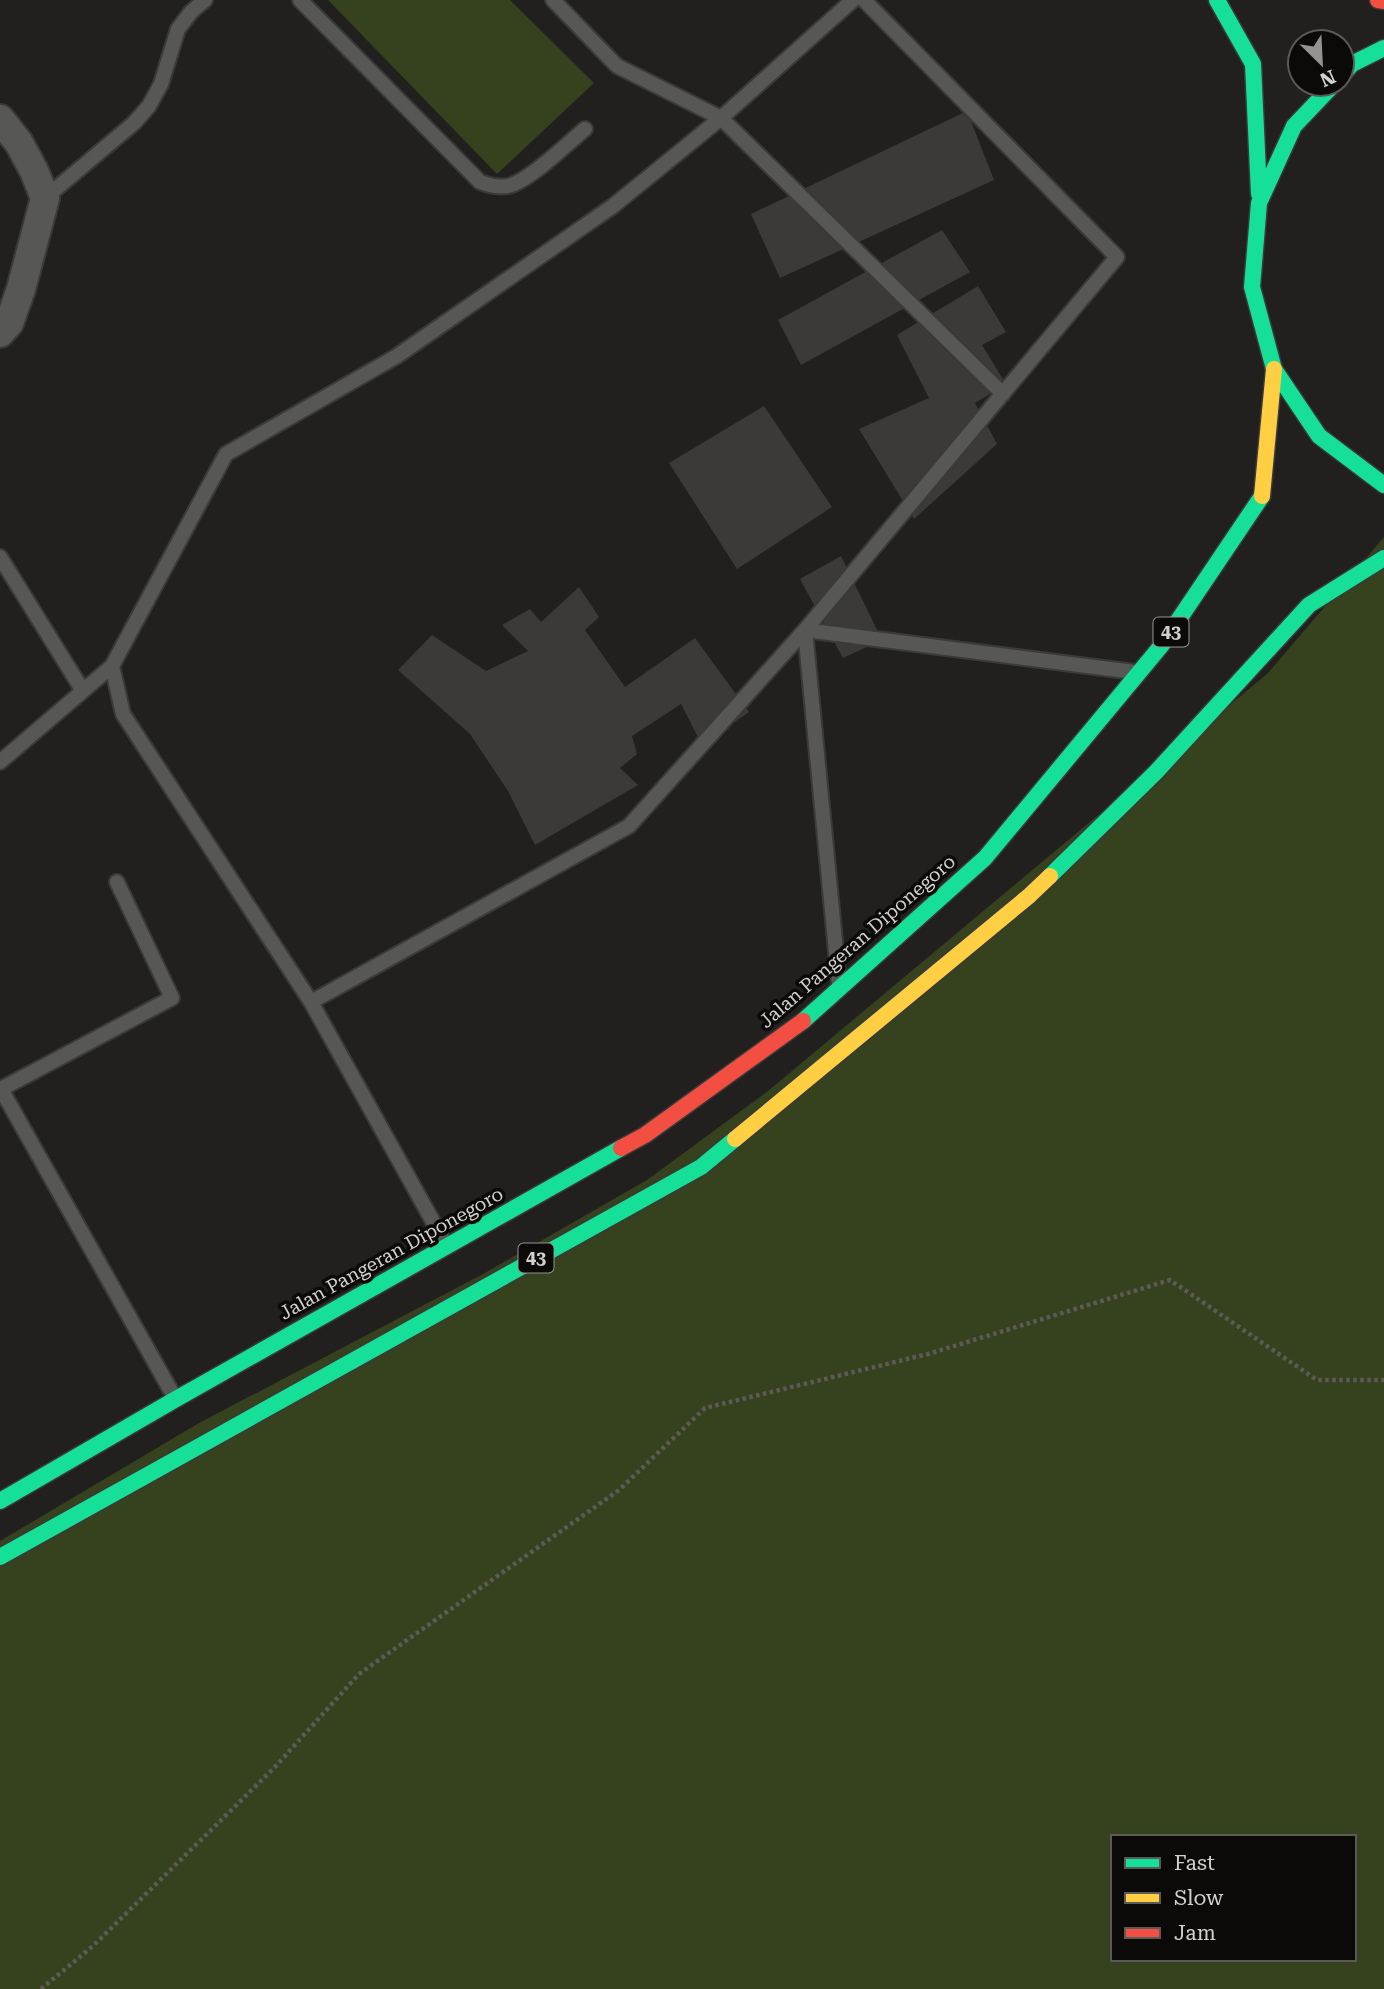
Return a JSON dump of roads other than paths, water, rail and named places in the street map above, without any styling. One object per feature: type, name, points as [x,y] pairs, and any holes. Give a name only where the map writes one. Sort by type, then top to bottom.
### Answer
[{"type":"highway","points":[[1217,0],[1253,64],[1259,203],[1252,287],[1274,369],[1319,436],[1384,485]]},
{"type":"highway","points":[[1378,0],[1384,1]]},
{"type":"highway","points":[[1356,62],[1384,48]]},
{"type":"highway","points":[[1259,203],[1294,125],[1320,98]]},
{"type":"highway","name":"Jalan Pangeran Diponegoro","points":[[0,1501],[645,1135],[802,1022],[985,858],[1161,646],[1262,497],[1274,369]]},
{"type":"highway","name":"43","points":[[0,1557],[701,1167],[1029,896],[1156,772],[1309,605],[1384,558]]},
{"type":"street","points":[[0,119],[19,143],[45,198],[22,289],[9,323],[0,332]]},
{"type":"lane","points":[[45,198],[134,123],[149,106],[161,84],[178,29],[205,0]]},
{"type":"lane","points":[[300,0],[480,182],[491,186],[508,186],[526,178],[585,129]]},
{"type":"lane","points":[[553,0],[617,66],[721,118],[1003,394]]},
{"type":"lane","points":[[0,762],[112,666],[226,454],[397,356],[613,206],[721,118],[853,0]]},
{"type":"lane","points":[[312,1002],[629,826],[805,630],[1117,257],[864,0]]},
{"type":"lane","points":[[0,556],[83,691]]},
{"type":"lane","points":[[805,630],[1139,672]]},
{"type":"lane","points":[[805,630],[840,987]]},
{"type":"lane","points":[[112,666],[123,714],[312,1002],[446,1246]]},
{"type":"lane","points":[[117,882],[172,999],[1,1089],[176,1399]]}]
